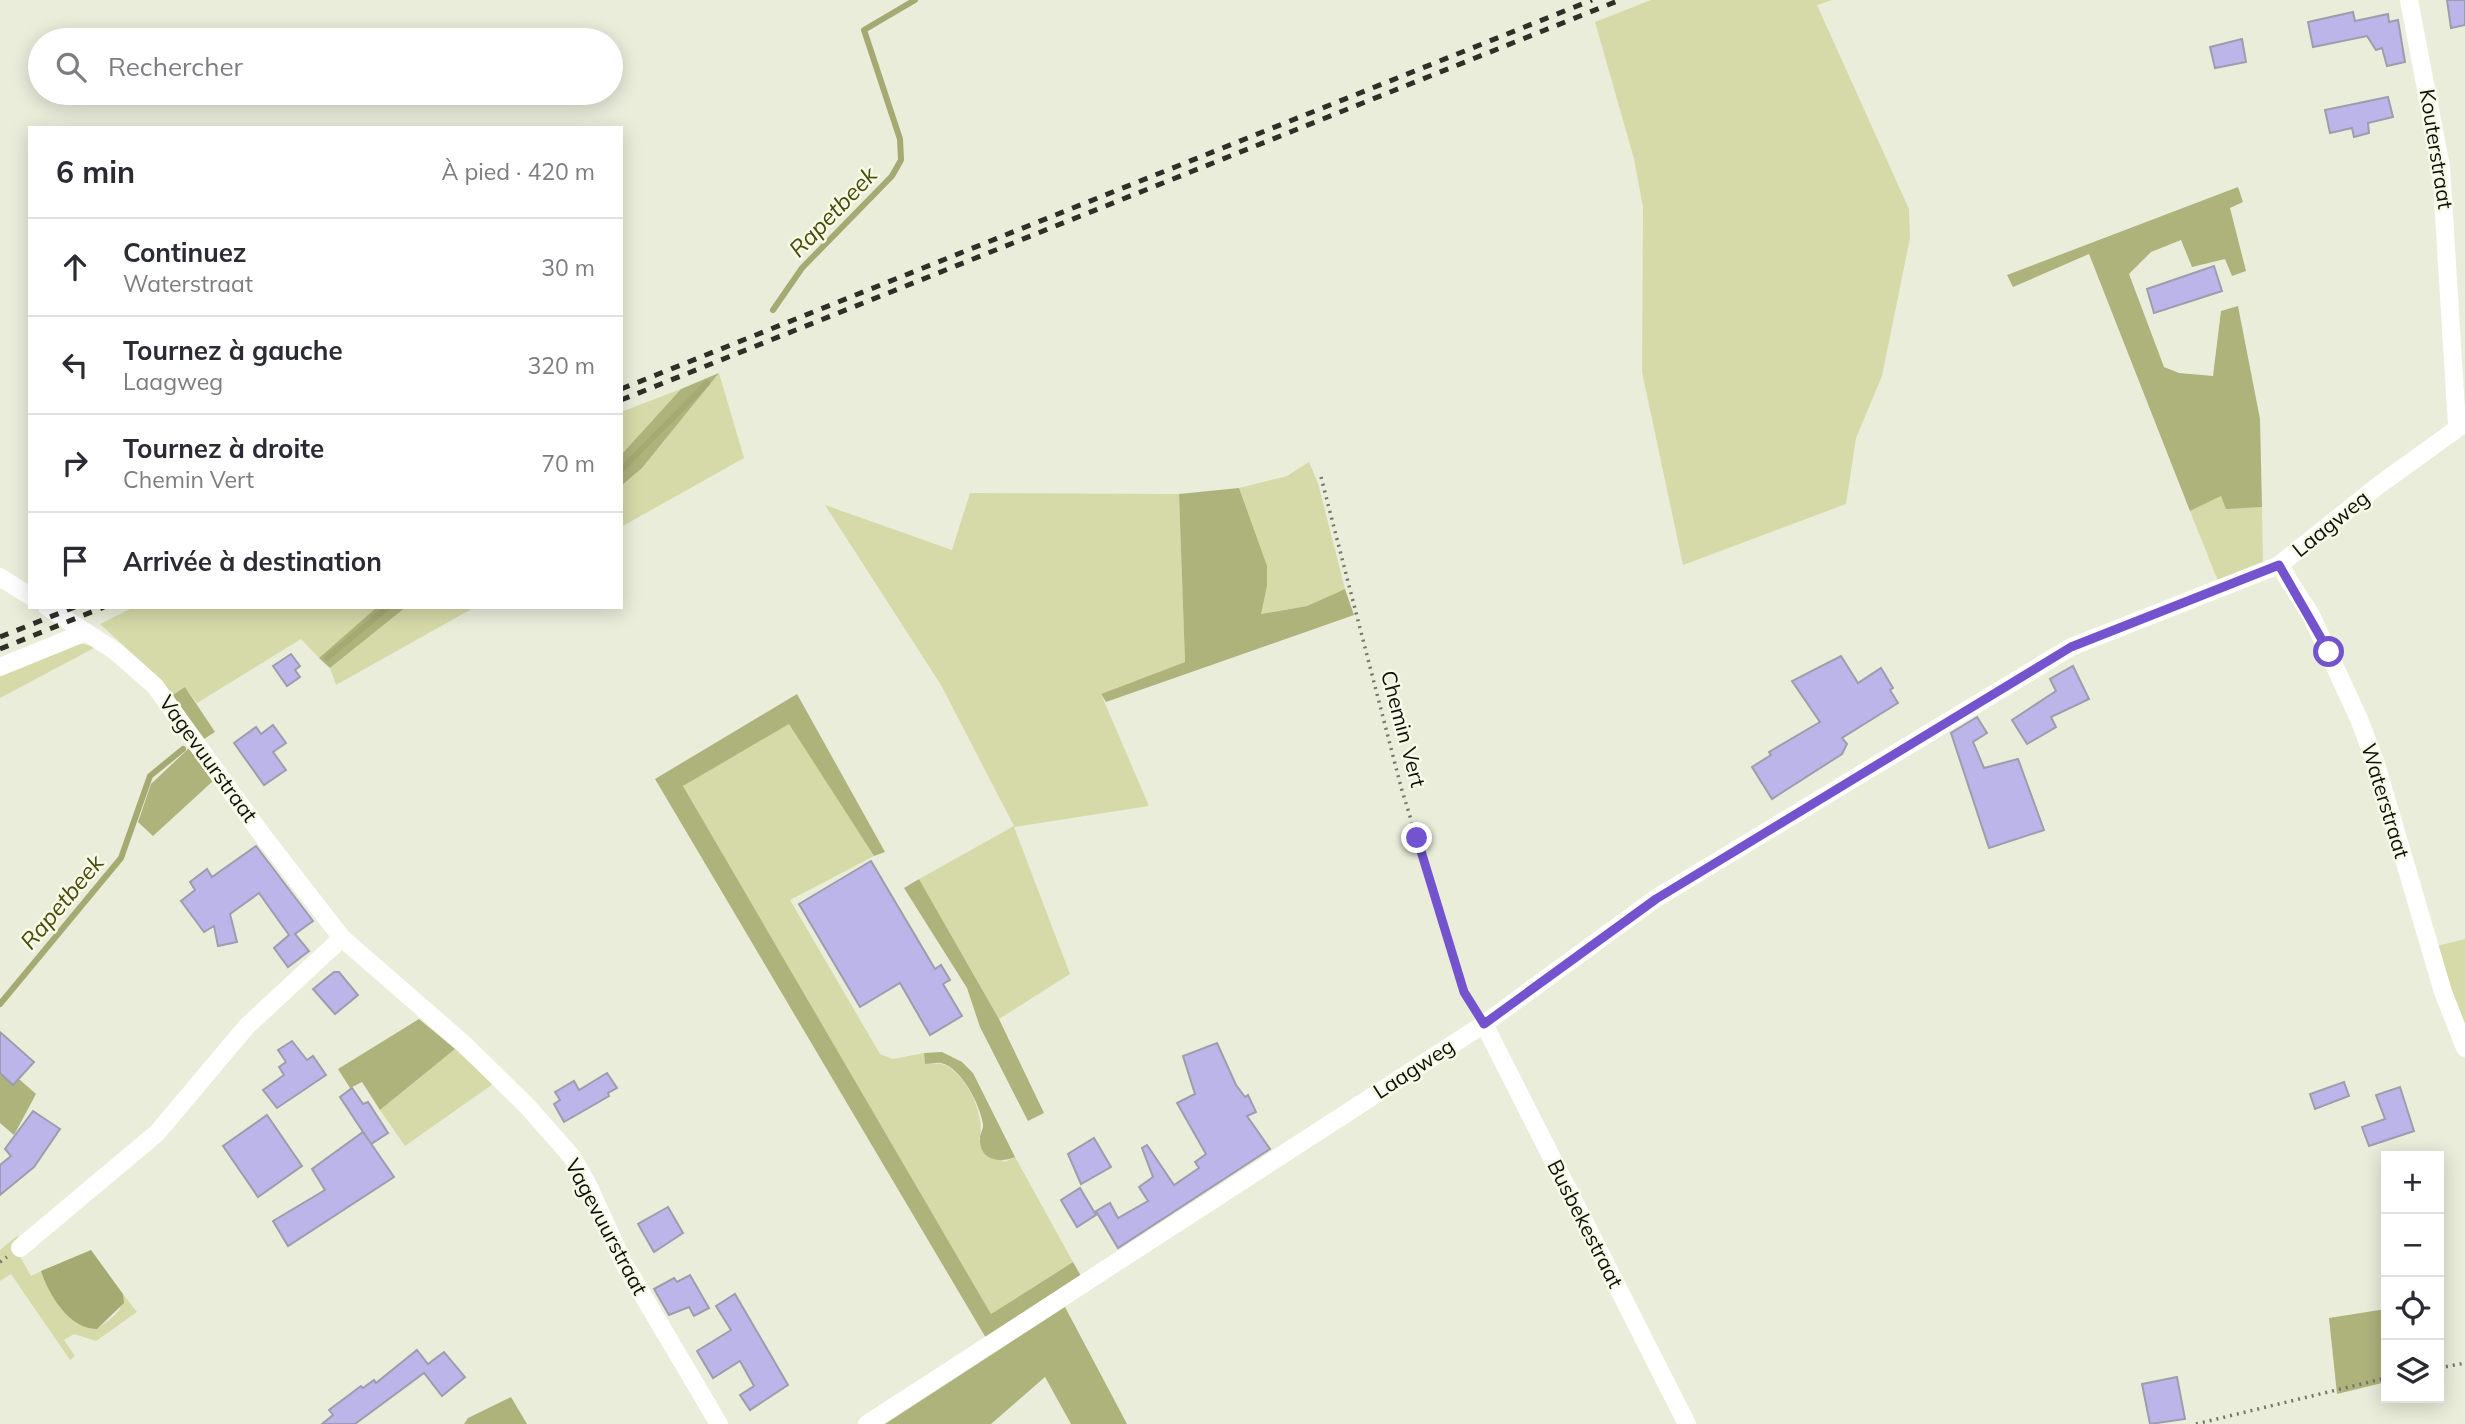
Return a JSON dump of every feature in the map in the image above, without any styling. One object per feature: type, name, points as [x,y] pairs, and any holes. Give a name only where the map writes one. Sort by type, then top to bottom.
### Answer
[{"type":"street","name":"Kouterstraat","points":[[2409,0],[2441,167],[2461,424]]},
{"type":"street","name":"Laagweg","points":[[867,1424],[1484,1024],[1656,899],[2071,647],[2279,565],[2461,424]]},
{"type":"street","name":"Waterstraat","points":[[2279,565],[2311,615],[2359,719],[2376,764],[2436,971],[2465,1048]]},
{"type":"street","points":[[0,577],[28,595]]},
{"type":"street","name":"Vagevuurstraat","points":[[50,609],[115,651],[155,686],[260,832],[342,938],[465,1045],[528,1107],[572,1157],[588,1185],[623,1262],[719,1424]]},
{"type":"street","points":[[0,667],[86,632]]},
{"type":"street","points":[[20,1248],[157,1133],[247,1026],[342,938]]},
{"type":"street","name":"Busbekestraat","points":[[1484,1024],[1687,1424]]},
{"type":"path","name":"Chemin Vert","points":[[1321,477],[1401,787],[1464,992],[1484,1024]]},
{"type":"path","points":[[2444,1367],[2465,1363]]},
{"type":"path","points":[[2196,1424],[2381,1379]]},
{"type":"shaded area","points":[[1651,0],[1832,0],[1817,5],[1909,209],[1910,238],[1882,376],[1856,438],[1846,504],[1683,565],[1642,372],[1643,207],[1634,159],[1595,22]]},
{"type":"shaded area","points":[[2238,187],[2243,202],[2230,208],[2246,271],[2232,276],[2225,259],[2192,267],[2181,240],[2151,252],[2129,274],[2164,367],[2179,373],[2213,376],[2221,311],[2238,306],[2260,419],[2262,507],[2226,509],[2221,496],[2190,511],[2089,254],[2013,287],[2007,275]]},
{"type":"shaded area","points":[[719,373],[744,458],[623,526],[623,484],[642,468]]},
{"type":"shaded area","points":[[719,373],[642,468],[623,484],[623,453],[681,389]]},
{"type":"shaded area","points":[[681,389],[623,453],[623,411]]},
{"type":"shaded area","points":[[1309,462],[1318,483],[1345,589],[1307,606],[1260,614],[1267,586],[1239,488],[1287,476]]},
{"type":"shaded area","points":[[1239,488],[1267,566],[1267,586],[1261,614],[1307,606],[1345,589],[1354,615],[1106,702],[1101,694],[1185,662],[1179,494]]},
{"type":"shaded area","points":[[970,493],[1179,494],[1185,662],[1101,694],[1149,806],[1014,827],[1070,974],[999,1019],[919,879],[1014,826],[941,685],[825,505],[952,550]]},
{"type":"shaded area","points":[[2221,496],[2227,508],[2262,507],[2263,564],[2218,581],[2190,511]]},
{"type":"shaded area","points":[[130,609],[375,609],[319,658],[301,639],[197,703],[185,687],[171,696],[157,676],[100,624]]},
{"type":"shaded area","points":[[375,609],[404,609],[330,668],[319,658]]},
{"type":"shaded area","points":[[404,609],[471,609],[336,685],[330,668]]},
{"type":"shaded area","points":[[67,645],[96,647],[0,698],[0,672]]},
{"type":"shaded area","points":[[185,687],[215,732],[204,739],[171,696]]},
{"type":"shaded area","points":[[797,694],[885,852],[874,856],[789,724],[683,786],[991,1314],[1073,1262],[1081,1276],[986,1338],[655,779]]},
{"type":"shaded area","points":[[789,723],[874,856],[790,900],[880,1054],[893,1059],[924,1053],[925,1064],[942,1064],[959,1076],[977,1108],[981,1130],[979,1139],[1004,1162],[1015,1157],[1073,1262],[991,1314],[683,786]]},
{"type":"shaded area","points":[[189,748],[213,781],[153,836],[138,822],[151,784]]},
{"type":"shaded area","points":[[919,879],[999,1019],[1044,1113],[1028,1121],[980,1027],[967,988],[904,888]]},
{"type":"shaded area","points":[[2465,939],[2465,1030],[2437,946]]},
{"type":"shaded area","points":[[419,1019],[455,1049],[380,1110],[362,1082],[350,1088],[338,1069]]},
{"type":"shaded area","points":[[0,1041],[34,1062],[19,1079],[36,1094],[14,1135],[0,1123]]},
{"type":"shaded area","points":[[455,1049],[493,1084],[405,1146],[380,1110]]},
{"type":"shaded area","points":[[942,1052],[962,1062],[973,1073],[1015,1157],[998,1160],[992,1159],[984,1152],[980,1140],[983,1126],[981,1116],[963,1079],[949,1066],[939,1063],[925,1064],[924,1053]]},
{"type":"shaded area","points":[[17,1236],[28,1246],[18,1253],[31,1276],[41,1271],[67,1314],[97,1329],[119,1310],[123,1294],[137,1312],[96,1341],[74,1334],[64,1340],[75,1356],[70,1360],[11,1274],[0,1281],[0,1250]]},
{"type":"shaded area","points":[[91,1250],[123,1294],[124,1303],[97,1329],[87,1327],[69,1317],[55,1300],[41,1271]]},
{"type":"shaded area","points":[[1065,1307],[1127,1424],[1071,1424],[1045,1377],[991,1424],[885,1424]]},
{"type":"shaded area","points":[[2381,1310],[2381,1383],[2337,1394],[2329,1318]]},
{"type":"shaded area","points":[[511,1397],[527,1424],[464,1424],[468,1418]]},
{"type":"building","points":[[2447,0],[2465,0],[2465,25],[2451,28]]},
{"type":"building","points":[[2353,12],[2355,21],[2388,14],[2389,22],[2398,20],[2405,62],[2387,66],[2382,48],[2376,50],[2367,36],[2313,47],[2308,22]]},
{"type":"building","points":[[2242,39],[2246,62],[2215,68],[2210,47]]},
{"type":"building","points":[[2388,97],[2393,117],[2368,123],[2369,133],[2354,137],[2352,128],[2330,133],[2325,110]]},
{"type":"building","points":[[2214,266],[2222,291],[2154,313],[2147,289]]},
{"type":"building","points":[[291,654],[300,666],[295,670],[300,677],[287,686],[273,666]]},
{"type":"building","points":[[1841,656],[1858,683],[1881,668],[1898,703],[1842,738],[1847,744],[1842,754],[1772,799],[1752,767],[1771,755],[1769,752],[1820,722],[1792,681]]},
{"type":"building","points":[[2073,666],[2089,699],[2051,717],[2056,727],[2027,744],[2012,720],[2056,691],[2050,679]]},
{"type":"building","points":[[1977,717],[1987,733],[1973,742],[1984,768],[2018,759],[2044,830],[1989,848],[1951,733]]},
{"type":"building","points":[[273,725],[286,743],[273,752],[286,770],[264,785],[234,743],[256,727],[261,734]]},
{"type":"building","points":[[256,846],[313,921],[295,934],[309,951],[288,967],[274,948],[289,935],[259,893],[230,914],[237,942],[218,946],[214,926],[204,932],[181,901],[195,890],[190,882],[207,869],[212,877]]},
{"type":"building","points":[[871,861],[935,969],[941,965],[950,980],[943,984],[962,1016],[930,1035],[900,983],[860,1007],[799,904]]},
{"type":"building","points":[[334,972],[339,972],[358,995],[335,1014],[313,989]]},
{"type":"building","points":[[0,1032],[34,1062],[13,1085],[0,1073]]},
{"type":"building","points":[[292,1041],[307,1060],[313,1056],[326,1075],[277,1108],[263,1090],[284,1075],[279,1067],[286,1062],[278,1050]]},
{"type":"building","points":[[1217,1043],[1236,1085],[1245,1097],[1248,1095],[1256,1112],[1247,1116],[1270,1149],[1118,1248],[1096,1211],[1110,1203],[1118,1218],[1148,1201],[1139,1187],[1153,1177],[1142,1148],[1147,1145],[1174,1185],[1199,1168],[1195,1162],[1206,1154],[1177,1103],[1195,1094],[1183,1056]]},
{"type":"building","points":[[607,1073],[617,1088],[608,1093],[609,1096],[564,1122],[554,1104],[560,1100],[555,1092],[574,1081],[579,1090]]},
{"type":"building","points":[[2344,1082],[2349,1096],[2315,1109],[2310,1094]]},
{"type":"building","points":[[2400,1087],[2414,1131],[2369,1146],[2362,1127],[2385,1119],[2376,1095]]},
{"type":"building","points":[[352,1088],[363,1104],[368,1102],[388,1133],[371,1144],[340,1097]]},
{"type":"building","points":[[33,1111],[60,1129],[34,1167],[0,1195],[0,1165],[11,1156],[5,1149]]},
{"type":"building","points":[[267,1115],[302,1166],[258,1197],[223,1146]]},
{"type":"building","points":[[363,1132],[394,1177],[288,1246],[273,1221],[325,1190],[312,1169]]},
{"type":"building","points":[[1094,1138],[1111,1167],[1081,1184],[1068,1154]]},
{"type":"building","points":[[1080,1188],[1096,1215],[1077,1227],[1061,1200]]},
{"type":"building","points":[[668,1207],[683,1233],[654,1252],[638,1224]]},
{"type":"building","points":[[690,1275],[709,1308],[694,1316],[689,1307],[669,1315],[654,1289],[674,1278],[677,1282]]},
{"type":"building","points":[[735,1294],[788,1385],[750,1410],[740,1395],[754,1386],[740,1361],[713,1378],[697,1351],[731,1330],[716,1306]]},
{"type":"building","points":[[417,1350],[428,1364],[444,1352],[465,1377],[442,1396],[424,1373],[355,1424],[322,1424],[333,1415],[329,1410],[361,1386],[363,1388],[374,1380],[376,1383]]},
{"type":"building","points":[[2177,1377],[2185,1419],[2150,1424],[2142,1384]]},
{"type":"waterway","name":"Rapetbeek","points":[[773,310],[802,268],[892,176],[901,160],[900,139],[864,30],[915,0]]},
{"type":"waterway","name":"Rapetbeek","points":[[623,468],[707,383]]},
{"type":"waterway","name":"Rapetbeek","points":[[327,658],[386,609]]},
{"type":"waterway","name":"Rapetbeek","points":[[0,1004],[121,858],[150,776],[183,749]]},
{"type":"railway","points":[[623,388],[1592,0]]},
{"type":"railway","points":[[623,399],[1620,0]]},
{"type":"railway","points":[[0,637],[70,609]]},
{"type":"railway","points":[[0,649],[99,609]]},
{"type":"route","points":[[1417,838],[1464,992],[1484,1024],[1656,899],[1916,738],[2071,647],[2279,565],[2311,615],[2329,652]]}]
